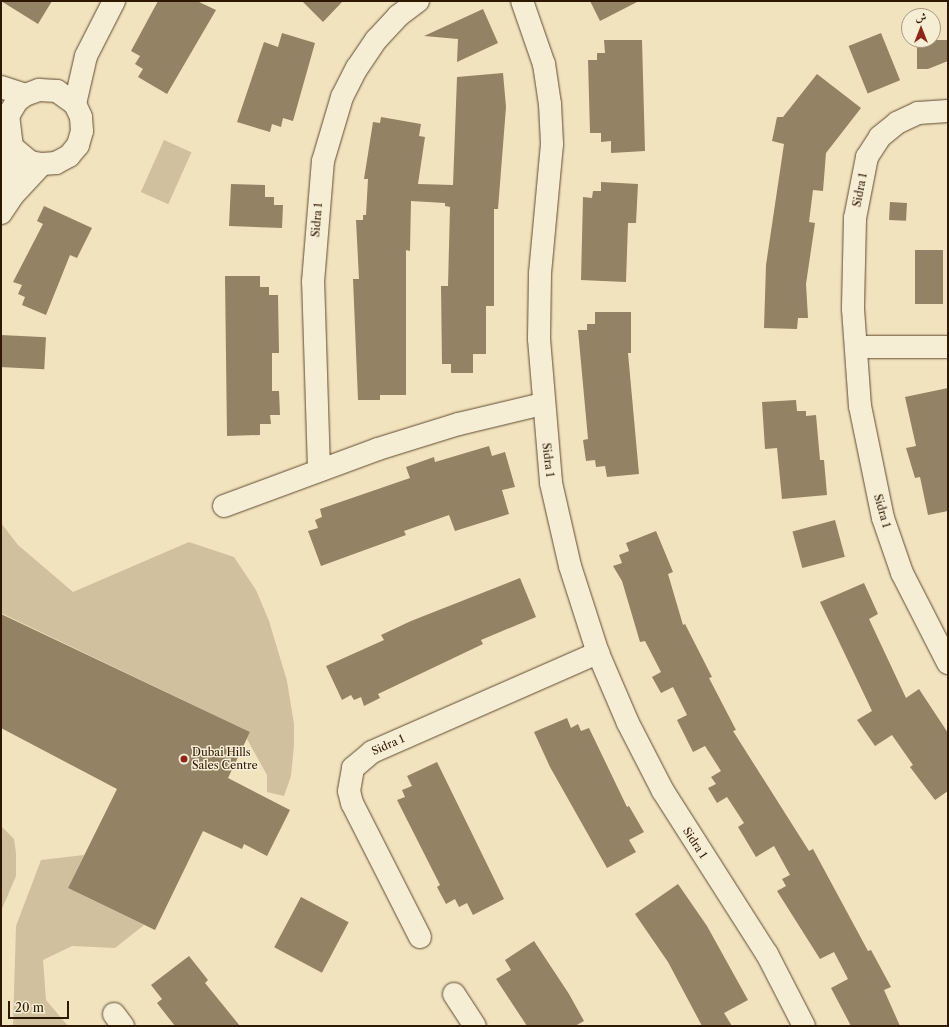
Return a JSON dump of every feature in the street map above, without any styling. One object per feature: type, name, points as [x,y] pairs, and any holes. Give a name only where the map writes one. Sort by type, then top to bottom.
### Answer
[{"type":"street","points":[[12,147],[30,162],[42,164],[56,163],[69,156],[78,145],[82,124],[75,104],[81,72],[93,41],[114,1]]},
{"type":"street","name":"Sidra 1","points":[[319,469],[313,282],[323,161],[342,97],[357,68],[381,35],[418,1]]},
{"type":"street","name":"Sidra 1","points":[[522,1],[544,64],[550,104],[552,144],[540,274],[542,404],[558,522],[598,653],[628,723],[663,791],[767,954],[804,1026]]},
{"type":"street","points":[[3,209],[11,176],[12,147],[4,121],[17,101],[25,95],[46,89],[72,67],[93,41]]},
{"type":"street","points":[[1,87],[25,95]]},
{"type":"street","points":[[46,89],[57,91],[75,104]]},
{"type":"street","name":"Sidra 1","points":[[948,111],[918,113],[897,122],[880,137],[867,157],[855,218],[853,308],[861,413],[883,518],[902,573],[948,663]]},
{"type":"street","points":[[3,209],[42,164]]},
{"type":"street","points":[[856,347],[948,347]]},
{"type":"street","points":[[224,506],[319,469],[459,424],[542,404]]},
{"type":"street","name":"Sidra 1","points":[[420,937],[352,803],[349,792],[353,768],[372,752],[598,653]]},
{"type":"street","points":[[454,994],[475,1026]]},
{"type":"shaded area","points":[[164,140],[191,152],[168,204],[141,192]]},
{"type":"shaded area","points":[[1,523],[18,545],[73,592],[189,542],[234,557],[256,590],[269,621],[287,681],[294,724],[294,745],[291,776],[284,796],[267,792],[267,775],[247,739],[250,732],[1,613]]},
{"type":"shaded area","points":[[1,826],[14,839],[16,853],[16,876],[1,911]]},
{"type":"shaded area","points":[[84,855],[68,888],[144,925],[115,948],[72,946],[43,960],[46,1000],[68,1026],[13,1026],[16,926],[41,860]]},
{"type":"building","points":[[1,1],[52,1],[38,24]]},
{"type":"building","points":[[158,1],[197,1],[216,10],[167,94],[138,77],[143,69],[135,64],[140,56],[131,51]]},
{"type":"building","points":[[302,1],[343,1],[323,22]]},
{"type":"building","points":[[590,1],[639,1],[600,21]]},
{"type":"building","points":[[483,9],[498,43],[457,62],[458,39],[424,36]]},
{"type":"building","points":[[282,33],[315,43],[293,121],[283,118],[281,127],[272,124],[270,132],[237,122],[264,42],[278,47]]},
{"type":"building","points":[[881,33],[900,80],[868,93],[849,46]]},
{"type":"building","points":[[604,40],[642,40],[645,151],[611,153],[611,141],[601,142],[601,133],[590,133],[588,60],[597,60],[597,53],[605,53]]},
{"type":"building","points":[[941,40],[948,40],[948,61],[928,69],[917,69],[917,48],[941,48]]},
{"type":"building","points":[[503,73],[506,107],[498,209],[494,209],[494,306],[486,306],[486,354],[473,354],[473,373],[451,373],[451,364],[442,364],[441,286],[448,286],[450,207],[445,206],[445,203],[411,201],[410,251],[406,250],[406,395],[380,395],[380,400],[358,400],[353,279],[359,279],[356,220],[363,220],[363,215],[366,215],[368,179],[364,179],[373,122],[380,123],[381,117],[421,124],[419,136],[425,137],[418,184],[453,185],[457,77]]},
{"type":"building","points":[[817,74],[861,108],[826,153],[823,191],[813,190],[809,222],[815,223],[806,284],[808,318],[798,318],[797,329],[764,328],[766,265],[784,144],[772,141],[777,117],[783,117]]},
{"type":"building","points":[[601,182],[638,184],[636,223],[628,223],[626,282],[581,280],[583,197],[592,198],[593,191],[601,191]]},
{"type":"building","points":[[231,184],[265,185],[265,197],[274,197],[274,205],[283,205],[282,228],[229,226]]},
{"type":"building","points":[[890,202],[907,203],[906,221],[889,220]]},
{"type":"building","points":[[44,206],[92,228],[77,258],[70,255],[46,315],[22,305],[25,297],[18,294],[22,285],[13,282],[43,224],[37,221]]},
{"type":"building","points":[[915,250],[943,250],[943,304],[915,304]]},
{"type":"building","points":[[225,276],[260,276],[260,287],[269,287],[269,295],[278,295],[279,353],[272,353],[272,391],[279,391],[280,415],[270,415],[271,424],[260,424],[260,435],[227,436]]},
{"type":"building","points":[[595,312],[631,312],[631,353],[628,353],[639,474],[607,477],[605,466],[596,467],[595,460],[586,461],[583,440],[588,439],[578,330],[587,330],[587,324],[595,324]]},
{"type":"building","points":[[1,335],[46,337],[44,369],[1,367]]},
{"type":"building","points":[[948,388],[948,511],[928,515],[920,477],[915,478],[906,448],[916,446],[905,397]]},
{"type":"building","points":[[796,400],[797,411],[806,411],[806,416],[816,415],[820,460],[824,460],[827,495],[782,499],[777,448],[765,449],[762,402]]},
{"type":"building","points":[[489,446],[492,456],[505,452],[515,487],[502,490],[509,514],[455,531],[449,515],[404,531],[406,535],[321,566],[308,531],[318,528],[315,520],[322,517],[320,509],[410,478],[406,467],[434,457],[435,462]]},
{"type":"building","points":[[835,520],[845,557],[802,568],[792,531]]},
{"type":"building","points":[[656,531],[673,572],[668,574],[683,625],[685,624],[712,677],[709,678],[736,730],[733,731],[809,851],[813,849],[868,951],[871,950],[891,987],[884,990],[900,1026],[851,1026],[831,988],[848,979],[834,952],[820,959],[777,891],[786,886],[782,879],[790,875],[774,846],[756,857],[738,827],[744,823],[727,797],[717,803],[708,788],[716,784],[711,777],[721,771],[705,746],[693,752],[677,720],[687,715],[673,687],[661,693],[652,677],[661,672],[645,641],[640,642],[622,581],[613,566],[622,563],[619,555],[629,551],[626,543]]},
{"type":"building","points":[[520,578],[536,617],[481,640],[483,644],[378,694],[380,698],[364,706],[361,697],[354,700],[351,695],[342,700],[326,666],[384,640],[381,635],[411,621]]},
{"type":"building","points":[[864,583],[878,614],[869,619],[906,698],[919,689],[948,733],[948,791],[935,800],[910,767],[913,765],[892,735],[875,746],[857,720],[872,711],[820,602]]},
{"type":"building","name":"Dubai Hills Sales Centre","points":[[1,614],[250,732],[228,778],[290,810],[267,856],[244,844],[242,849],[203,831],[155,930],[68,888],[117,789],[1,728]]},
{"type":"building","points":[[567,718],[571,728],[578,724],[581,731],[589,728],[627,807],[629,806],[644,832],[629,840],[636,852],[607,868],[550,767],[534,732]]},
{"type":"building","points":[[437,762],[504,899],[473,915],[467,903],[459,907],[455,899],[446,904],[437,887],[440,885],[397,800],[405,797],[402,790],[412,786],[407,776]]},
{"type":"building","points":[[678,884],[707,926],[748,1000],[724,1013],[732,1026],[702,1026],[668,962],[635,914]]},
{"type":"building","points":[[301,897],[349,922],[322,973],[274,947]]},
{"type":"building","points":[[534,941],[569,994],[584,1021],[575,1026],[527,1026],[496,979],[511,970],[505,960]]},
{"type":"building","points":[[189,956],[208,980],[205,983],[240,1026],[175,1026],[157,1003],[162,999],[151,985]]},
{"type":"place","name":"Dubai Hills Sales Centre","points":[[184,759]]}]
